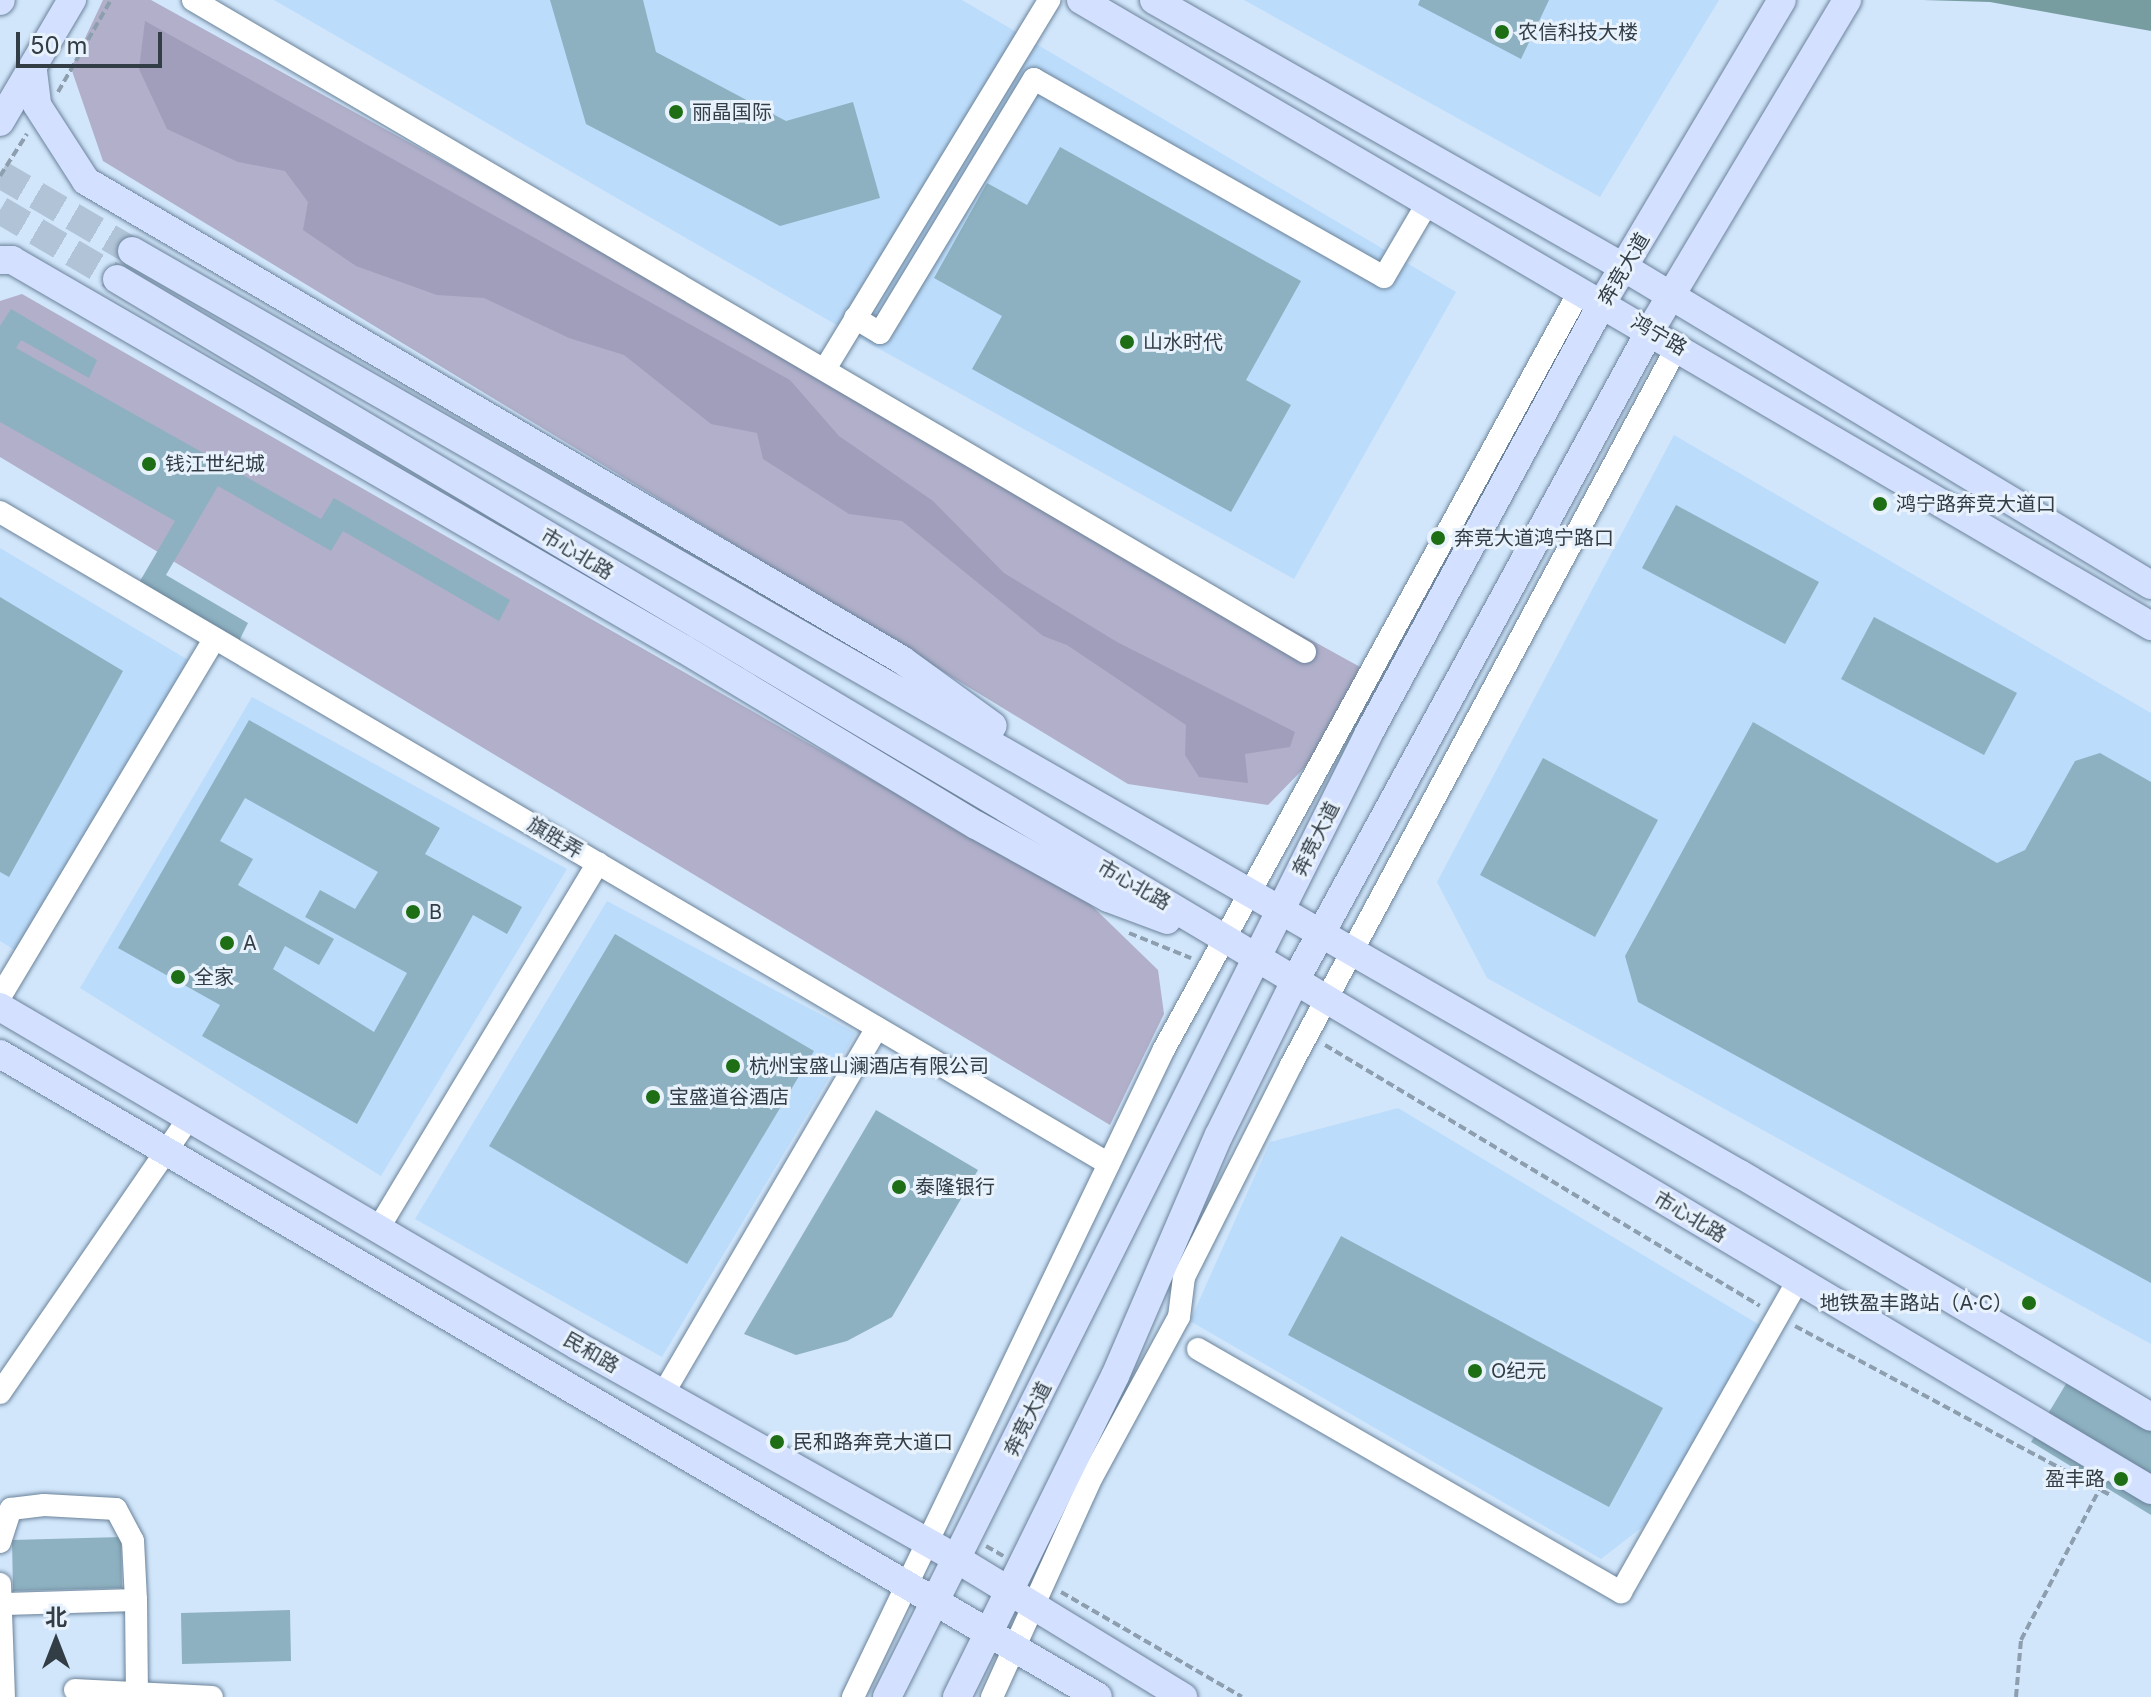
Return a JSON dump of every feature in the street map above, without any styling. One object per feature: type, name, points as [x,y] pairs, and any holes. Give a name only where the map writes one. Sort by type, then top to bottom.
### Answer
[{"type":"main road","points":[[0,122],[33,71],[72,0]]},
{"type":"main road","name":"鸿宁路","points":[[1081,0],[1651,329],[2151,626]]},
{"type":"main road","name":"鸿宁路","points":[[1154,0],[1625,268],[1670,300],[2151,585]]},
{"type":"main road","name":"奔竞大道","points":[[887,1697],[931,1602],[963,1547],[1254,953],[1280,909],[1591,296],[1625,268],[1782,0]]},
{"type":"main road","points":[[957,1697],[987,1633],[1026,1586],[1296,979],[1651,329],[1847,0]]},
{"type":"main road","points":[[33,71],[37,105],[86,181],[902,660],[1110,812]]},
{"type":"main road","name":"市心北路","points":[[132,251],[1251,892],[2151,1417]]},
{"type":"main road","points":[[0,260],[39,276],[1108,898],[1226,940]]},
{"type":"main road","name":"市心北路","points":[[117,279],[1226,940],[1254,953],[1798,1281],[2106,1479],[2151,1490]]},
{"type":"main road","name":"民和路","points":[[0,1007],[663,1394],[924,1540],[963,1547],[1026,1586],[1183,1697]]},
{"type":"main road","points":[[0,1054],[161,1153],[1098,1697]]},
{"type":"street","points":[[193,0],[1305,652]]},
{"type":"street","points":[[825,369],[1049,0]]},
{"type":"street","points":[[855,318],[880,333],[1034,79],[1384,277],[1428,202]]},
{"type":"street","points":[[853,1697],[924,1540],[1109,1164],[1251,892],[1591,296]]},
{"type":"street","points":[[992,1697],[1015,1649],[1026,1586],[1179,1317],[1184,1277],[1350,950],[1678,345]]},
{"type":"street","name":"旗胜弄","points":[[0,512],[1109,1164]]},
{"type":"street","points":[[0,997],[214,640]]},
{"type":"street","points":[[862,724],[930,797]]},
{"type":"street","points":[[378,1229],[598,863]]},
{"type":"street","points":[[663,1394],[877,1028]]},
{"type":"street","points":[[0,1393],[161,1153],[190,1117]]},
{"type":"street","points":[[1198,1349],[1621,1592],[1798,1281]]},
{"type":"street","points":[[0,1542],[11,1509],[116,1509],[133,1541],[137,1692]]},
{"type":"street","points":[[4,1697],[2,1594],[136,1600]]},
{"type":"street","points":[[75,1690],[212,1697]]},
{"type":"path","points":[[1309,1036],[1778,1316],[2106,1479],[2125,1501]]},
{"type":"path","points":[[2016,1697],[2021,1640],[2106,1479]]},
{"type":"path","points":[[963,1547],[1026,1586],[1242,1697]]},
{"type":"shaded area","points":[[103,0],[151,0],[1371,673],[1350,721],[1268,805],[1128,784],[103,161],[71,68]]},
{"type":"shaded area","points":[[274,0],[962,0],[1456,292],[1294,579],[847,331]]},
{"type":"shaded area","points":[[1244,0],[1719,0],[1600,197]]},
{"type":"shaded area","points":[[1923,0],[2151,0],[2151,31],[1990,2]]},
{"type":"shaded area","points":[[145,21],[790,380],[839,436],[933,501],[1004,573],[1117,642],[1295,732],[1290,747],[1245,754],[1248,783],[1199,777],[1185,755],[1186,725],[1067,645],[1043,636],[902,521],[849,514],[763,459],[757,433],[711,424],[624,355],[569,338],[484,298],[437,295],[356,266],[303,230],[308,202],[285,171],[238,162],[167,129],[139,69]]},
{"type":"shaded area","points":[[22,294],[1090,904],[1158,970],[1164,1014],[1110,1125],[0,457],[0,301]]},
{"type":"shaded area","points":[[1674,435],[2151,713],[2151,1344],[1487,978],[1437,882]]},
{"type":"shaded area","points":[[0,548],[205,670],[34,962],[0,941]]},
{"type":"shaded area","points":[[252,697],[567,869],[381,1176],[80,988]]},
{"type":"shaded area","points":[[607,901],[856,1033],[662,1357],[415,1219]]},
{"type":"shaded area","points":[[1398,1108],[1763,1327],[1645,1525],[1601,1559],[1190,1321],[1270,1142]]},
{"type":"building","name":"丽晶国际","points":[[550,0],[643,0],[656,52],[786,121],[853,102],[880,198],[780,226],[586,124]]},
{"type":"building","name":"农信科技大楼","points":[[1420,0],[1549,0],[1521,59],[1418,5]]},
{"type":"building","name":"山水时代","points":[[1060,147],[1301,281],[1246,380],[1291,405],[1231,512],[972,369],[1002,316],[934,278],[987,183],[1027,205]]},
{"type":"building","name":"钱江世纪城","points":[[11,309],[97,360],[89,378],[21,340],[16,348],[321,519],[334,498],[510,600],[499,621],[343,531],[331,551],[218,486],[166,575],[248,623],[239,641],[140,581],[175,521],[0,422],[0,326]]},
{"type":"building","points":[[1676,505],[1819,582],[1785,644],[1642,568]]},
{"type":"building","points":[[0,597],[123,671],[9,877],[0,872]]},
{"type":"building","points":[[1874,617],[2017,693],[1984,755],[1841,679]]},
{"type":"building","points":[[249,720],[440,828],[425,854],[522,907],[507,934],[473,915],[357,1124],[202,1036],[220,1005],[118,948]],"holes":[[[245,798],[378,872],[355,909],[320,890],[305,917],[407,973],[374,1032],[273,969],[285,946],[319,965],[334,939],[238,885],[253,859],[220,841]]]},
{"type":"building","points":[[1753,722],[1997,863],[2025,850],[2075,761],[2100,753],[2151,782],[2151,1283],[1638,1002],[1625,956]]},
{"type":"building","points":[[1543,758],[1658,820],[1595,937],[1480,875]]},
{"type":"building","name":"宝盛道谷酒店","points":[[615,934],[814,1051],[687,1264],[489,1146]]},
{"type":"building","points":[[876,1110],[978,1170],[892,1317],[847,1341],[796,1355],[744,1334]]},
{"type":"building","name":"O纪元","points":[[1341,1236],[1663,1408],[1609,1507],[1288,1335]]},
{"type":"building","name":"盈丰路","points":[[2069,1379],[2151,1429],[2151,1515],[2031,1442]]},
{"type":"building","points":[[121,1537],[122,1588],[13,1591],[12,1540]]},
{"type":"building","points":[[290,1610],[291,1661],[182,1664],[181,1613]]},
{"type":"tunnel","points":[[0,174],[132,251]]},
{"type":"tunnel","points":[[0,210],[117,279]]},
{"type":"place","name":"农信科技大楼","points":[[1502,32]]},
{"type":"place","name":"丽晶国际","points":[[676,112]]},
{"type":"place","name":"山水时代","points":[[1127,342]]},
{"type":"place","name":"钱江世纪城","points":[[149,464]]},
{"type":"place","name":"鸿宁路奔竞大道口","points":[[1880,504]]},
{"type":"place","name":"奔竞大道鸿宁路口","points":[[1438,538]]},
{"type":"place","name":"B","points":[[413,912]]},
{"type":"place","name":"A","points":[[227,943]]},
{"type":"place","name":"全家","points":[[178,977]]},
{"type":"place","name":"杭州宝盛山澜酒店有限公司","points":[[733,1066]]},
{"type":"place","name":"宝盛道谷酒店","points":[[653,1097]]},
{"type":"place","name":"泰隆银行","points":[[899,1187]]},
{"type":"place","name":"地铁盈丰路站（A·C）","points":[[2029,1303]]},
{"type":"place","name":"O纪元","points":[[1475,1371]]},
{"type":"place","name":"民和路奔竞大道口","points":[[777,1442]]},
{"type":"place","name":"盈丰路","points":[[2121,1479]]}]
